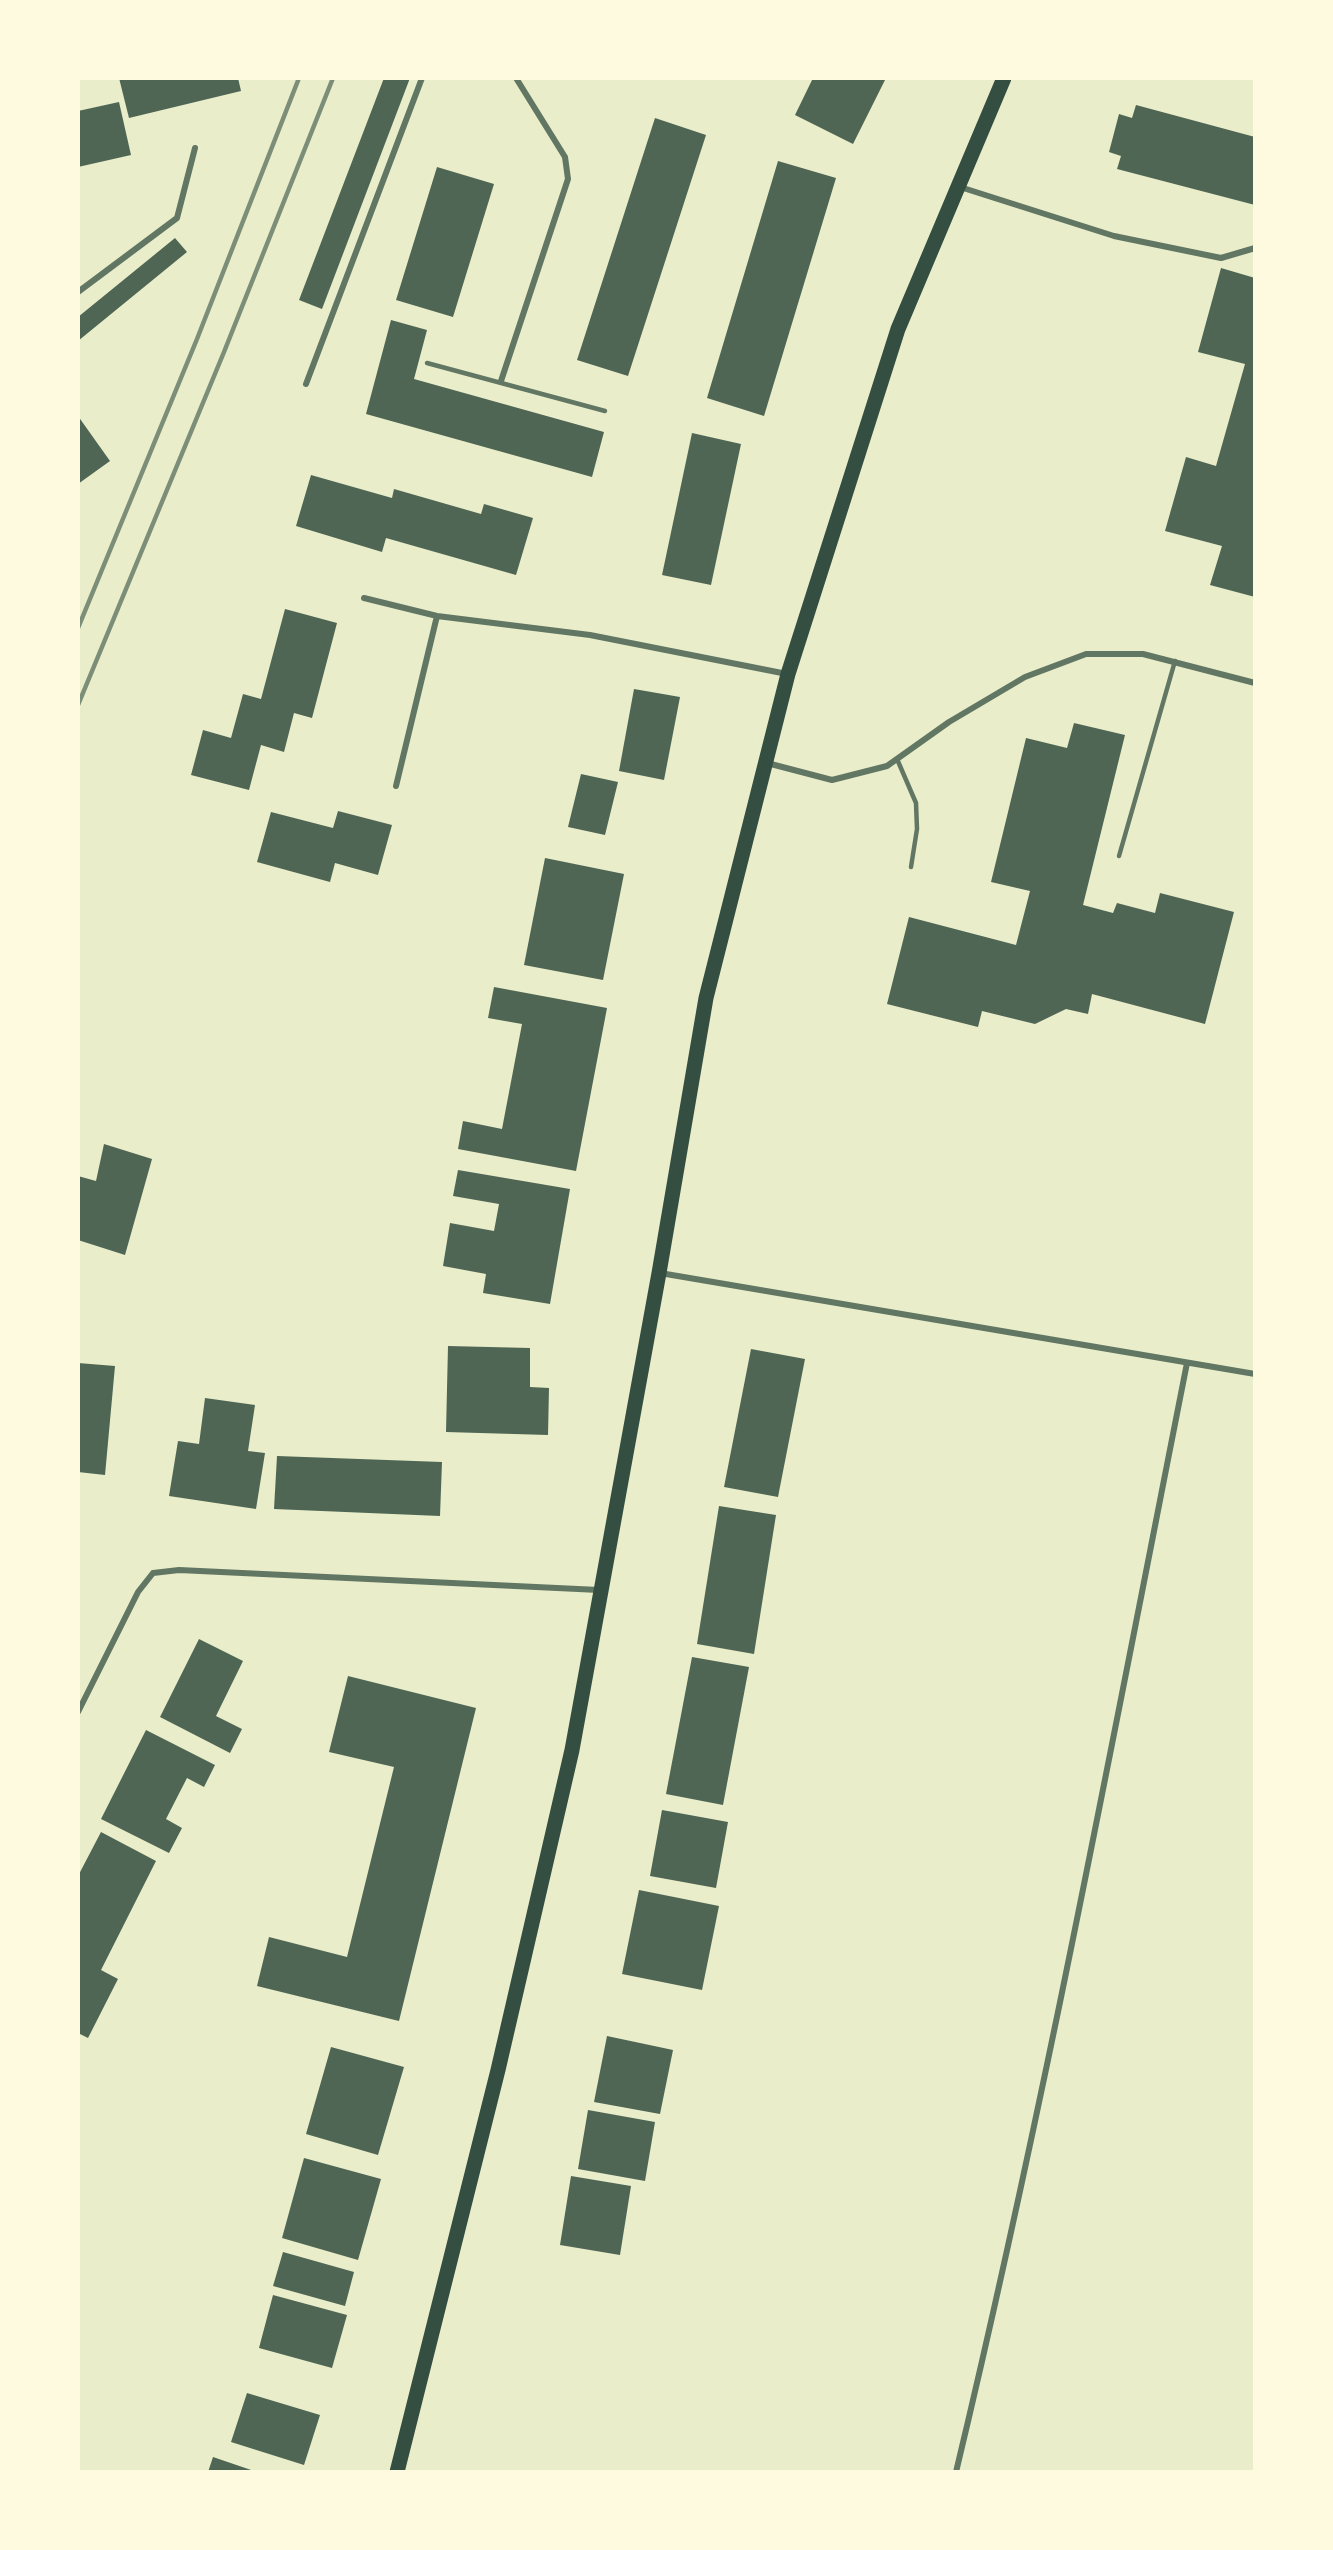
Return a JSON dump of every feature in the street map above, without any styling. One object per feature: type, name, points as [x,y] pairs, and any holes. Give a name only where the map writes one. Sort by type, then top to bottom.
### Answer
[{"type":"main road","points":[[397,2472],[498,2070],[569,1761],[659,1273],[706,998],[788,674],[898,329],[1004,78]]},
{"type":"street","points":[[306,384],[422,78]]},
{"type":"street","points":[[501,381],[568,179],[565,157],[516,78]]},
{"type":"street","points":[[78,292],[177,218],[195,148]]},
{"type":"street","points":[[957,186],[1114,236],[1210,256],[1221,258],[1255,248]]},
{"type":"street","points":[[364,598],[437,616],[590,635],[788,674]]},
{"type":"street","points":[[396,786],[437,616]]},
{"type":"street","points":[[766,763],[832,780],[887,766],[949,722],[1025,676],[1086,654],[1143,654],[1255,683]]},
{"type":"street","points":[[659,1273],[1255,1374]]},
{"type":"street","points":[[956,2472],[1000,2287],[1062,2001],[1187,1363]]},
{"type":"street","points":[[78,1712],[138,1592],[153,1573],[179,1570],[601,1590]]},
{"type":"lane","points":[[427,363],[501,381],[605,411]]},
{"type":"lane","points":[[1119,856],[1174,661]]},
{"type":"lane","points":[[897,759],[916,803],[917,829],[911,867]]},
{"type":"building","points":[[119,78],[238,78],[241,91],[129,118]]},
{"type":"building","points":[[384,78],[410,78],[322,309],[299,300]]},
{"type":"building","points":[[813,78],[886,78],[853,144],[795,115]]},
{"type":"building","points":[[119,102],[131,155],[78,167],[78,111]]},
{"type":"building","points":[[1136,105],[1255,137],[1255,205],[1117,169],[1121,156],[1109,152],[1119,114],[1132,118]]},
{"type":"building","points":[[655,118],[706,135],[628,376],[577,360]]},
{"type":"building","points":[[778,161],[836,178],[764,416],[707,398]]},
{"type":"building","points":[[437,167],[494,184],[453,317],[396,300]]},
{"type":"building","points":[[175,238],[187,252],[78,341],[78,317]]},
{"type":"building","points":[[1221,268],[1255,278],[1255,597],[1210,585],[1222,546],[1165,531],[1186,457],[1216,466],[1245,364],[1198,352]]},
{"type":"building","points":[[391,320],[427,330],[414,379],[604,432],[592,477],[366,414]]},
{"type":"building","points":[[78,416],[110,461],[78,484]]},
{"type":"building","points":[[692,433],[741,444],[711,585],[662,575]]},
{"type":"building","points":[[311,475],[392,498],[394,489],[481,514],[484,504],[533,518],[516,575],[386,538],[382,552],[296,526]]},
{"type":"building","points":[[285,609],[337,623],[312,718],[294,713],[284,752],[261,745],[249,790],[191,775],[203,730],[231,738],[243,694],[261,699]]},
{"type":"building","points":[[634,689],[680,697],[664,780],[619,771]]},
{"type":"building","points":[[1074,723],[1125,735],[1083,905],[1113,913],[1117,903],[1155,913],[1160,893],[1234,912],[1205,1024],[1092,994],[1088,1014],[1066,1009],[1035,1024],[982,1011],[978,1027],[887,1004],[909,917],[1016,945],[1030,891],[991,882],[1026,738],[1067,748]]},
{"type":"building","points":[[581,774],[618,782],[605,835],[568,827]]},
{"type":"building","points":[[338,811],[392,825],[378,875],[335,863],[330,882],[257,862],[271,812],[333,828]]},
{"type":"building","points":[[545,858],[624,874],[603,980],[524,965]]},
{"type":"building","points":[[494,987],[607,1008],[576,1171],[458,1149],[463,1121],[502,1129],[522,1024],[488,1018]]},
{"type":"building","points":[[104,1144],[152,1159],[125,1255],[78,1240],[78,1176],[96,1181]]},
{"type":"building","points":[[458,1170],[570,1189],[550,1304],[483,1293],[486,1274],[443,1266],[450,1223],[494,1231],[499,1204],[453,1196]]},
{"type":"building","points":[[448,1346],[530,1348],[530,1387],[549,1388],[548,1435],[446,1432]]},
{"type":"building","points":[[751,1349],[805,1359],[778,1497],[724,1487]]},
{"type":"building","points":[[78,1363],[115,1366],[105,1475],[78,1472]]},
{"type":"building","points":[[205,1398],[255,1405],[248,1451],[265,1453],[256,1509],[169,1496],[178,1441],[199,1444]]},
{"type":"building","points":[[277,1456],[442,1462],[440,1516],[274,1509]]},
{"type":"building","points":[[719,1506],[776,1515],[754,1654],[697,1644]]},
{"type":"building","points":[[199,1639],[243,1661],[216,1716],[242,1729],[230,1753],[160,1717]]},
{"type":"building","points":[[692,1657],[749,1667],[723,1805],[666,1794]]},
{"type":"building","points":[[348,1676],[476,1708],[399,2021],[257,1986],[269,1937],[347,1957],[394,1767],[329,1752]]},
{"type":"building","points":[[146,1730],[215,1765],[204,1787],[187,1778],[166,1819],[182,1828],[169,1853],[101,1819]]},
{"type":"building","points":[[662,1810],[728,1822],[716,1888],[650,1876]]},
{"type":"building","points":[[101,1832],[156,1861],[101,1970],[118,1979],[88,2038],[78,2033],[78,1876]]},
{"type":"building","points":[[639,1890],[719,1906],[702,1990],[622,1974]]},
{"type":"building","points":[[607,2036],[673,2050],[660,2114],[594,2102]]},
{"type":"building","points":[[331,2047],[404,2067],[378,2155],[306,2134]]},
{"type":"building","points":[[588,2110],[655,2122],[645,2181],[578,2169]]},
{"type":"building","points":[[304,2158],[381,2179],[358,2260],[282,2238]]},
{"type":"building","points":[[571,2176],[631,2186],[620,2255],[560,2245]]},
{"type":"building","points":[[283,2252],[354,2272],[345,2306],[273,2286]]},
{"type":"building","points":[[273,2295],[347,2315],[332,2368],[259,2348]]},
{"type":"building","points":[[247,2393],[320,2415],[304,2465],[231,2442]]},
{"type":"building","points":[[213,2457],[257,2472],[208,2472]]},
{"type":"railway","points":[[78,628],[197,339],[299,78]]},
{"type":"railway","points":[[78,705],[224,352],[333,78]]}]
